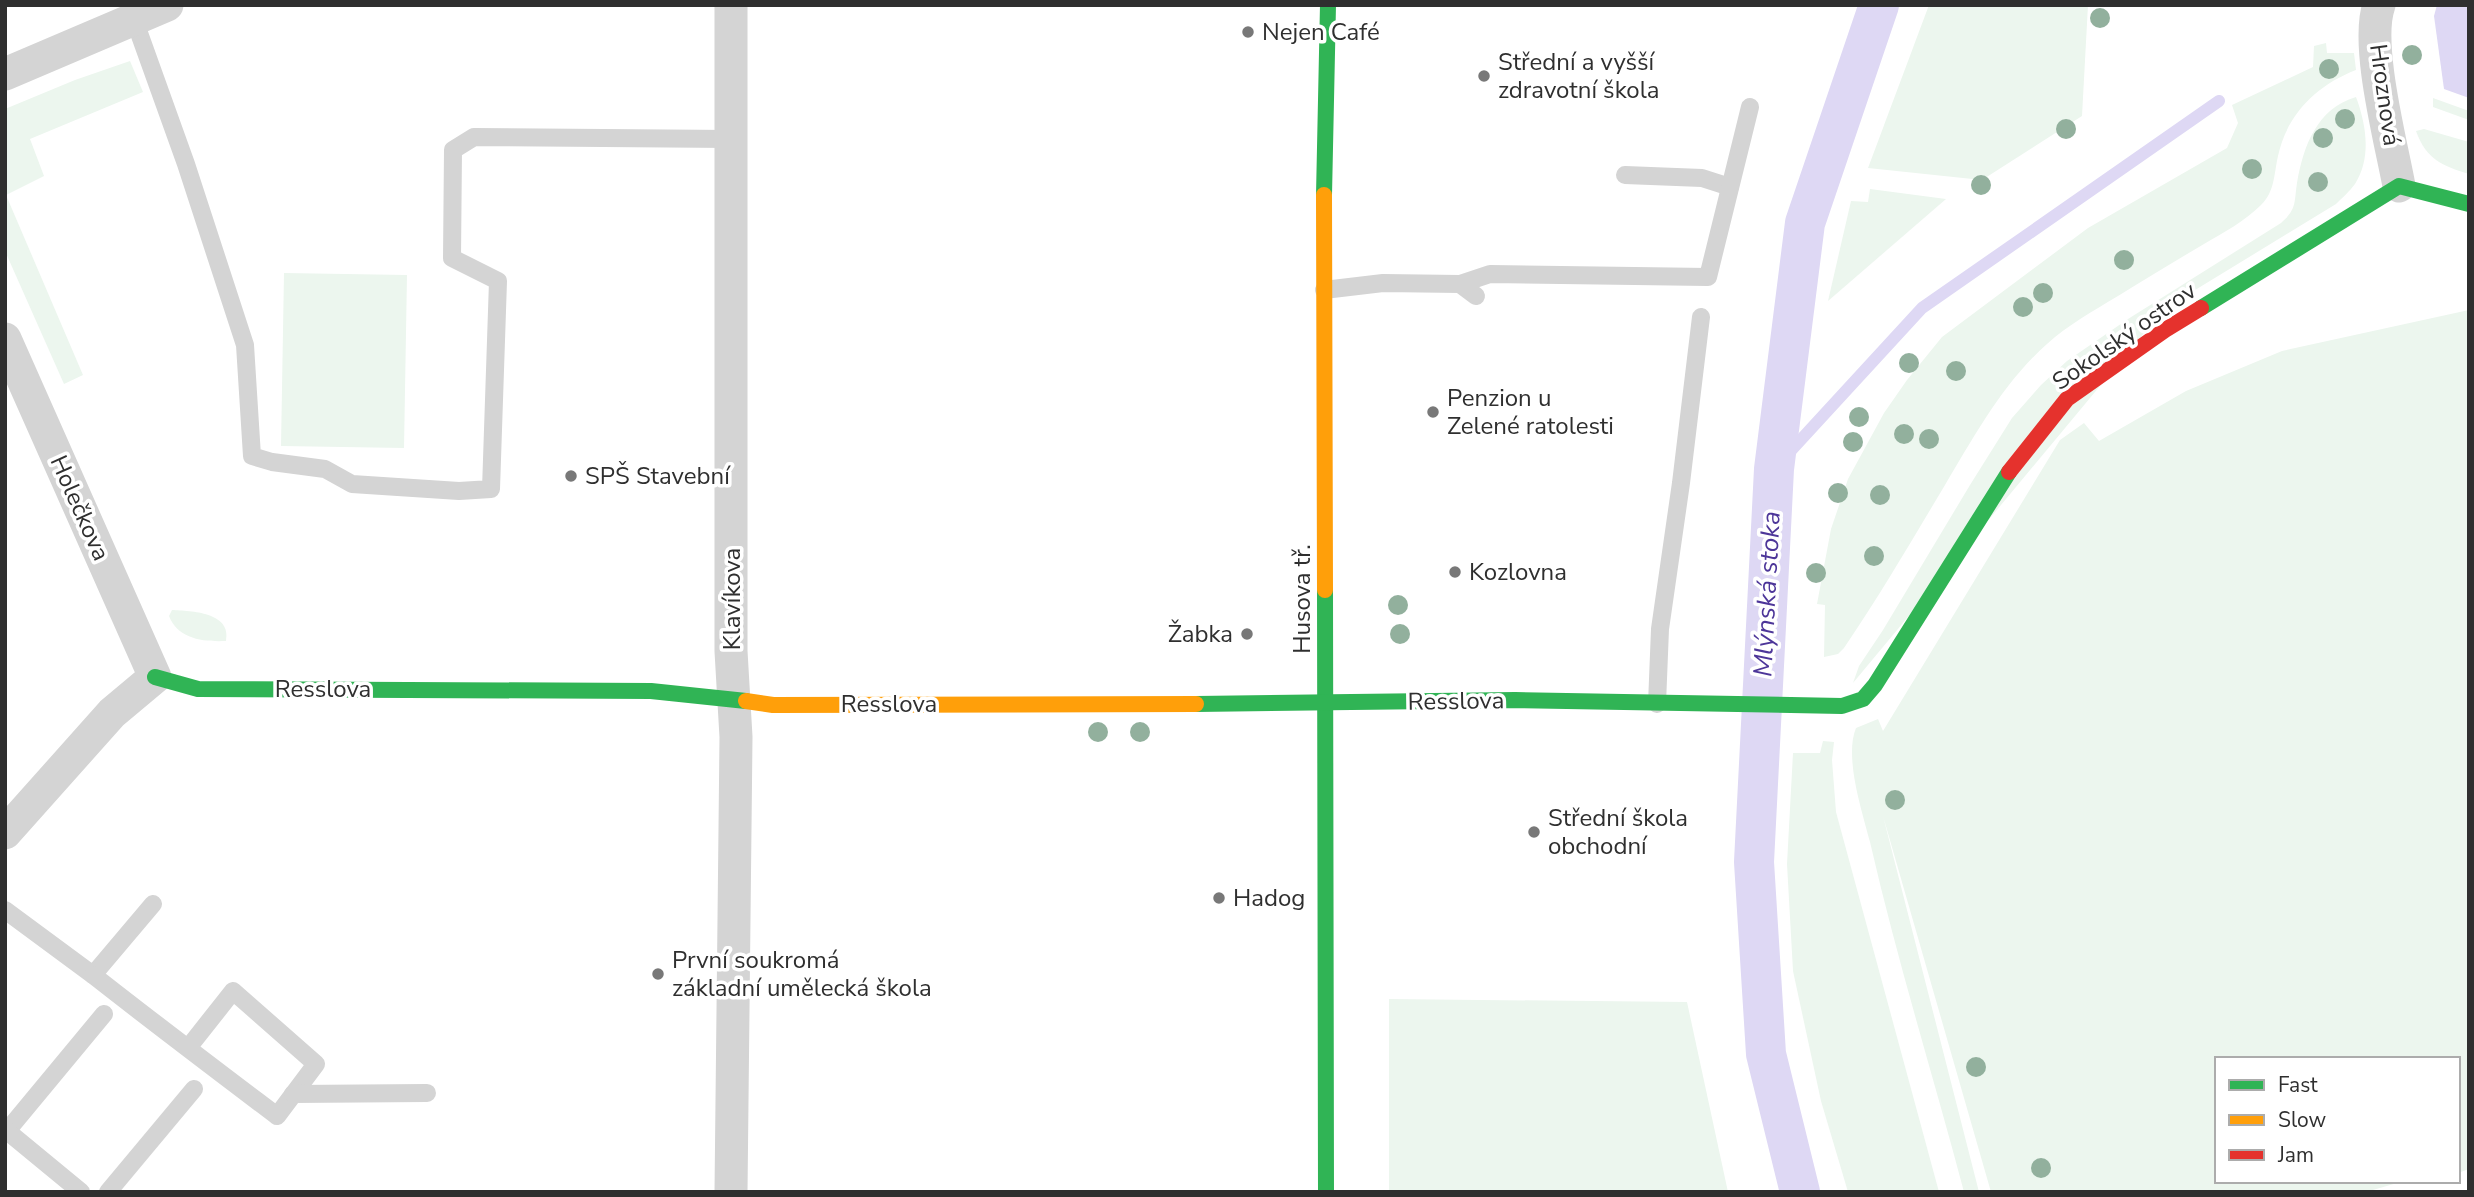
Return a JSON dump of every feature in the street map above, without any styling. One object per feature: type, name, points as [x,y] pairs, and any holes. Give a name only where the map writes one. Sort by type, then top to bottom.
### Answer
[{"type":"street","points":[[5,74],[167,5]]},
{"type":"street","name":"Klavíkova","points":[[731,5],[731,650],[736,737],[731,1192]]},
{"type":"street","name":"Husova tř.","points":[[1326,1192],[1324,290],[1328,5]]},
{"type":"street","name":"Hroznová","points":[[2379,5],[2374,45],[2399,186]]},
{"type":"street","points":[[2399,186],[2469,204]]},
{"type":"street","name":"Sokolský ostrov","points":[[1842,706],[1863,699],[1875,685],[2008,474],[2067,399],[2165,330],[2399,186]]},
{"type":"street","name":"Holečkova","points":[[5,339],[155,677]]},
{"type":"street","points":[[5,833],[112,713],[155,677]]},
{"type":"street","name":"Resslova","points":[[155,677],[198,688],[651,691],[773,705],[1515,700],[1820,708],[1842,706]]},
{"type":"lane","points":[[134,19],[186,164],[245,345],[251,456],[272,462],[325,469],[352,484],[459,491],[491,489],[498,281],[452,258],[453,150],[474,137],[731,139]]},
{"type":"lane","points":[[1324,290],[1383,283],[1460,284],[1490,274],[1708,277],[1750,107]]},
{"type":"lane","points":[[1625,175],[1702,178],[1730,187]]},
{"type":"lane","points":[[1460,284],[1476,296]]},
{"type":"lane","points":[[1657,704],[1660,629],[1701,317]]},
{"type":"lane","points":[[93,975],[153,904]]},
{"type":"lane","points":[[5,910],[277,1116],[316,1065],[233,991],[188,1048]]},
{"type":"lane","points":[[81,1192],[6,1130],[104,1014]]},
{"type":"lane","points":[[108,1192],[194,1088]]},
{"type":"lane","points":[[293,1094],[427,1093]]},
{"type":"shaded area","points":[[1929,5],[2088,5],[2082,116],[1982,180],[1868,168]]},
{"type":"shaded area","points":[[2437,5],[2469,5],[2469,98],[2444,89],[2434,16]]},
{"type":"shaded area","points":[[2326,43],[2327,53],[2354,53],[2356,70],[2329,84],[2296,114],[2282,141],[2266,200],[2234,226],[2072,324],[2031,359],[2003,393],[1979,429],[1844,648],[1838,654],[1824,657],[1825,605],[1817,604],[1831,529],[1848,479],[1884,413],[1942,337],[2088,228],[2227,148],[2238,123],[2232,105],[2313,67],[2314,46]]},
{"type":"shaded area","points":[[130,61],[143,92],[30,139],[44,176],[6,195],[83,375],[64,384],[5,251],[5,109]]},
{"type":"shaded area","points":[[2356,97],[2366,140],[2364,163],[2351,189],[2336,204],[2164,309],[1853,683],[1859,666],[2012,418],[2067,361],[2128,319],[2281,223],[2294,205],[2303,156],[2314,131],[2331,110]]},
{"type":"shaded area","points":[[2433,98],[2469,111],[2469,120],[2433,107]]},
{"type":"shaded area","points":[[2424,129],[2469,142],[2469,174],[2451,168],[2430,155],[2416,131]]},
{"type":"shaded area","points":[[1870,189],[1946,199],[1828,301],[1851,201],[1868,202]]},
{"type":"shaded area","points":[[284,273],[407,275],[404,448],[281,446]]},
{"type":"shaded area","points":[[2469,310],[2469,1169],[2460,1172],[2460,1057],[2215,1057],[2215,1183],[2397,1183],[2366,1192],[1991,1192],[1883,816],[1979,1192],[1964,1192],[1903,974],[1859,800],[1852,754],[1856,728],[1878,719],[1883,731],[2060,440],[2084,423],[2099,441],[2186,391],[2282,351]]},
{"type":"shaded area","points":[[172,610],[199,613],[217,619],[226,631],[226,641],[200,640],[178,630],[169,616]]},
{"type":"shaded area","points":[[1823,741],[1834,742],[1832,760],[1836,812],[1939,1192],[1848,1192],[1821,1101],[1793,971],[1787,864],[1793,753],[1820,753]]},
{"type":"shaded area","points":[[1389,999],[1687,1002],[1728,1192],[1389,1192]]},
{"type":"shaded area","points":[[1784,1125],[1807,1192],[1797,1192]]},
{"type":"waterway","name":"Mlýnská stoka","points":[[1800,1192],[1766,1054],[1754,862],[1774,469],[1805,223],[1879,5]]},
{"type":"waterway","points":[[1774,469],[1922,308],[2219,101]]},
{"type":"traffic: fast","points":[[1324,195],[1328,5]]},
{"type":"traffic: fast","points":[[2201,308],[2399,186],[2469,204]]},
{"type":"traffic: fast","points":[[1196,704],[1515,700],[1842,706],[1863,699],[1875,685],[2009,472]]},
{"type":"traffic: fast","points":[[1325,590],[1326,1192]]},
{"type":"traffic: fast","points":[[155,677],[198,689],[651,691],[746,701]]},
{"type":"traffic: slow","points":[[1324,195],[1325,590]]},
{"type":"traffic: slow","points":[[746,701],[773,705],[1196,704]]},
{"type":"traffic: jam","points":[[2009,472],[2067,399],[2201,308]]},
{"type":"place","name":"Nejen Café","points":[[1248,32]]},
{"type":"place","name":"Střední a vyšší zdravotní škola","points":[[1484,76]]},
{"type":"place","name":"Penzion u Zelené ratolesti","points":[[1433,412]]},
{"type":"place","name":"SPŠ Stavební","points":[[571,476]]},
{"type":"place","name":"Kozlovna","points":[[1455,572]]},
{"type":"place","name":"Žabka","points":[[1247,634]]},
{"type":"place","name":"Střední škola obchodní","points":[[1534,832]]},
{"type":"place","name":"Hadog","points":[[1219,898]]},
{"type":"place","name":"První soukromá základní umělecká škola","points":[[658,974]]}]
